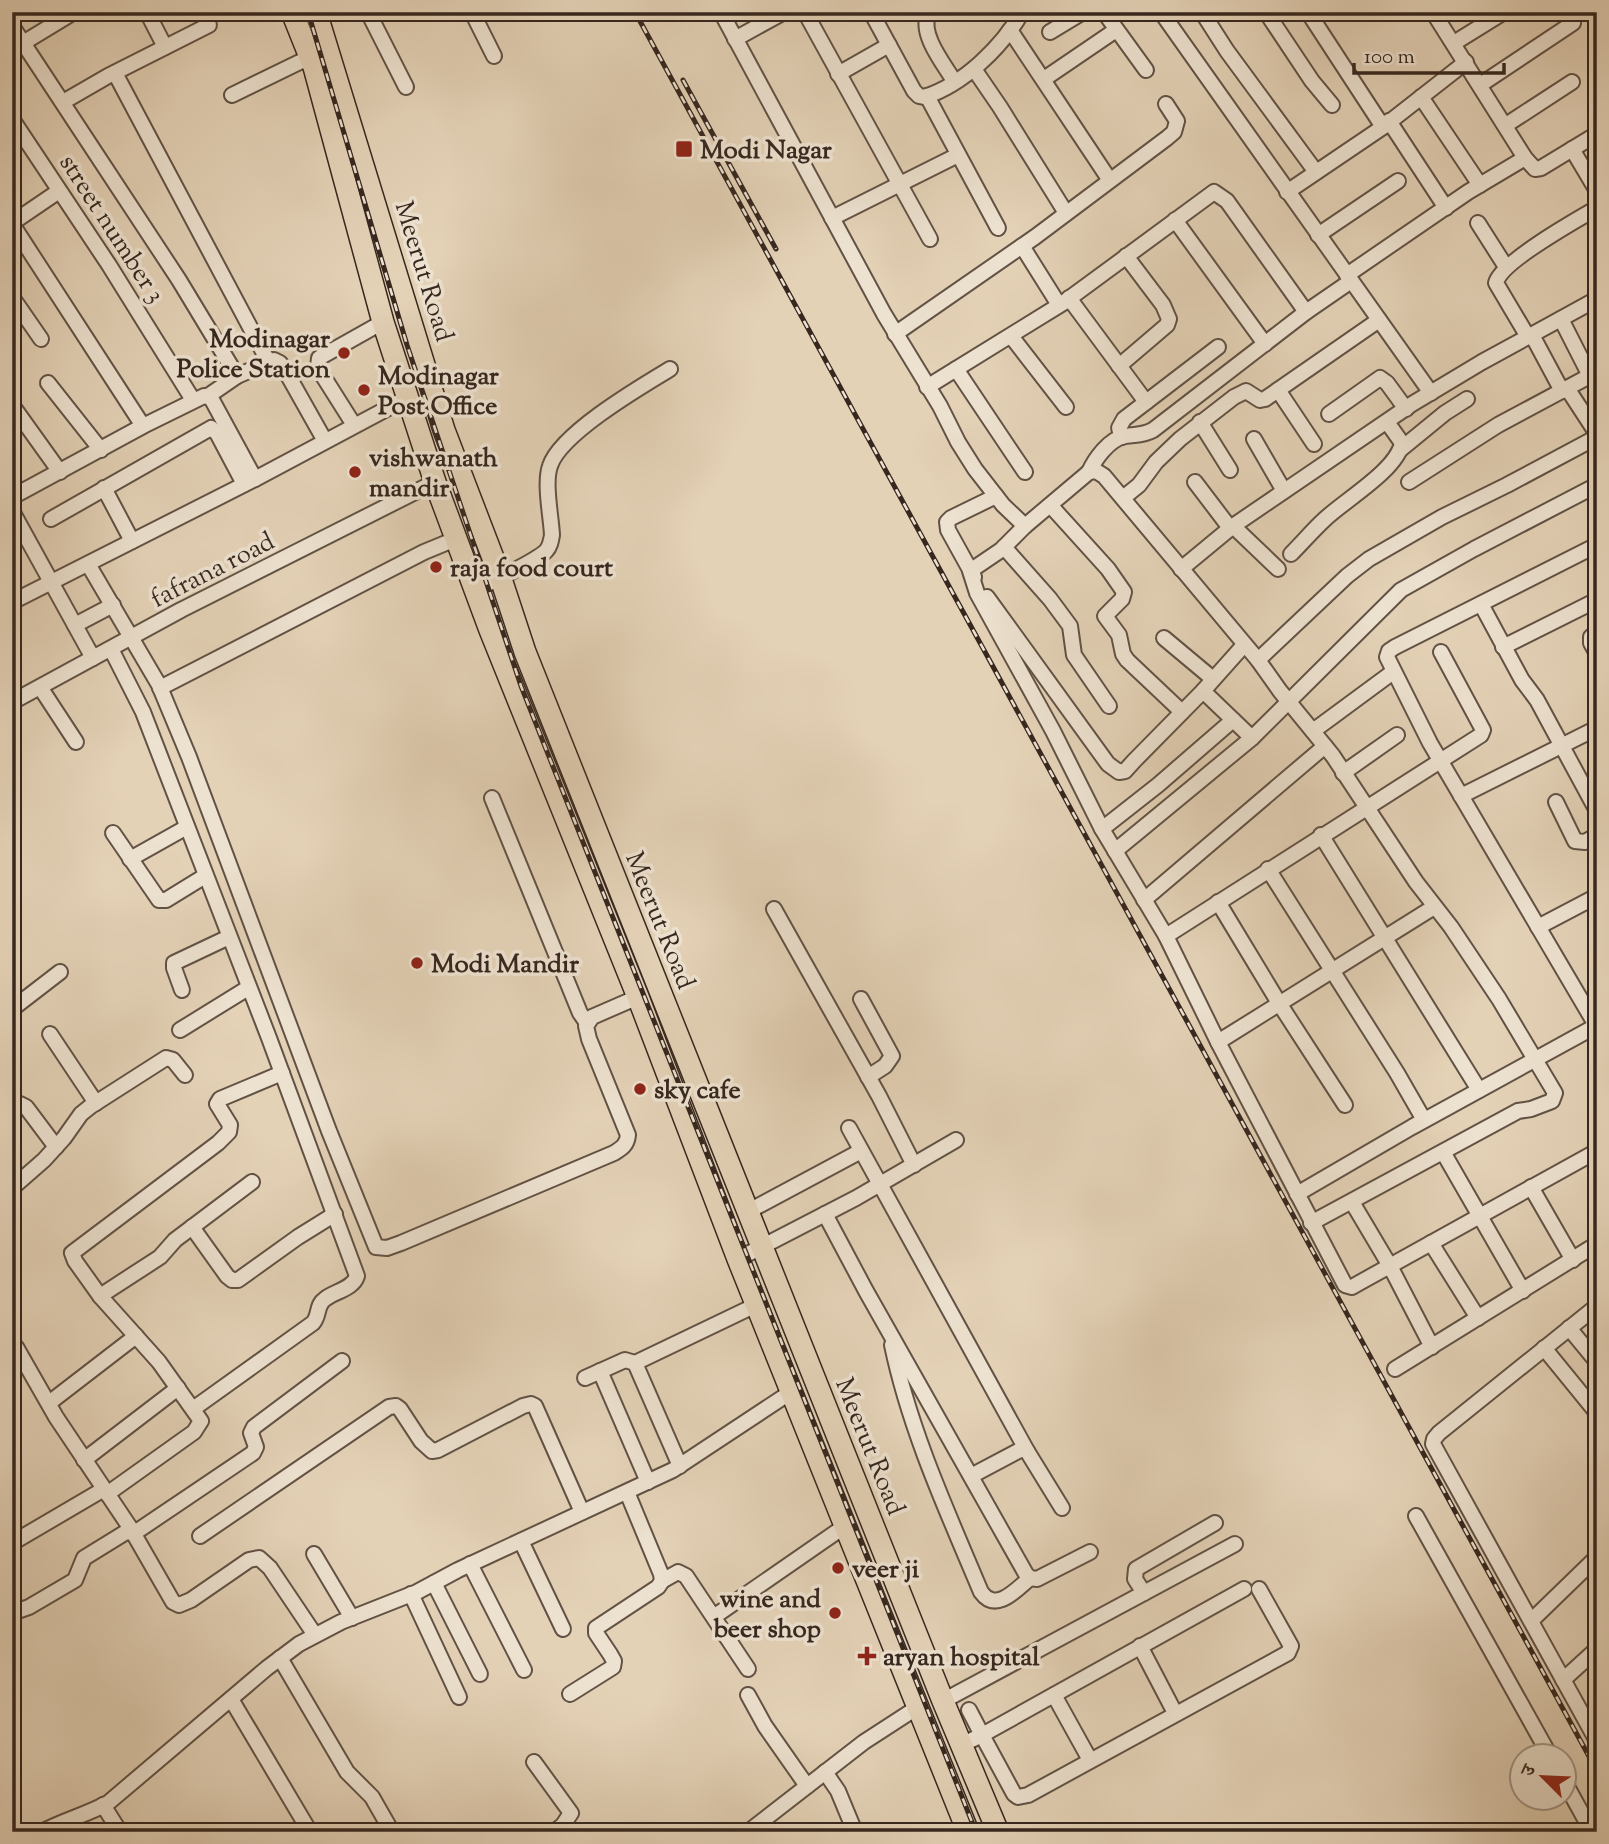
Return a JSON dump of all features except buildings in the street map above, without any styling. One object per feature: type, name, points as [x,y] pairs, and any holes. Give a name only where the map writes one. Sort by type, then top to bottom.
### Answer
[{"type":"highway","name":"Meerut Road","points":[[292,12],[310,57],[383,322],[435,482],[498,650],[638,997],[737,1259],[968,1832]]},
{"type":"highway","name":"Meerut Road","points":[[316,12],[444,430],[500,576],[521,640],[761,1247],[998,1832]]},
{"type":"highway","points":[[498,650],[521,640]]},
{"type":"street","points":[[23,43],[74,12]]},
{"type":"street","points":[[147,12],[165,47]]},
{"type":"street","points":[[368,12],[406,87]]},
{"type":"street","points":[[472,12],[494,56]]},
{"type":"street","points":[[721,12],[895,334],[975,469],[1016,519],[1025,526]]},
{"type":"street","points":[[735,39],[783,12]]},
{"type":"street","points":[[805,12],[930,239]]},
{"type":"street","points":[[871,12],[919,96],[927,96],[974,69],[1001,44],[1022,12]]},
{"type":"street","points":[[1050,32],[1083,12]]},
{"type":"street","points":[[1104,12],[1146,70]]},
{"type":"street","points":[[1161,12],[1431,393]]},
{"type":"street","points":[[1202,12],[1317,172]]},
{"type":"street","points":[[1266,12],[1312,81],[1332,105]]},
{"type":"street","points":[[1308,12],[1446,208]]},
{"type":"street","points":[[1454,43],[1504,12]]},
{"type":"street","points":[[929,13],[925,22],[929,35],[954,81]]},
{"type":"street","points":[[1435,13],[1525,158],[1535,169],[1597,134]]},
{"type":"street","points":[[1480,85],[1573,23]]},
{"type":"street","points":[[63,102],[115,72],[209,25]]},
{"type":"street","points":[[12,26],[207,324],[237,376]]},
{"type":"street","points":[[1010,30],[1110,179]]},
{"type":"street","points":[[1044,79],[1116,30]]},
{"type":"street","points":[[838,74],[889,45]]},
{"type":"street","points":[[232,95],[310,57]]},
{"type":"street","points":[[1287,192],[1386,124],[1466,62]]},
{"type":"street","points":[[974,69],[1066,213]]},
{"type":"street","points":[[115,72],[268,361]]},
{"type":"street","points":[[1506,125],[1572,82]]},
{"type":"street","points":[[927,96],[998,228]]},
{"type":"street","points":[[1421,97],[1480,185]]},
{"type":"street","points":[[895,334],[1022,246],[1174,132],[1177,121],[1166,104]]},
{"type":"street","name":"street number 3","points":[[12,119],[201,398],[250,481]]},
{"type":"street","points":[[1572,149],[1597,191]]},
{"type":"street","points":[[832,218],[958,155]]},
{"type":"street","points":[[970,571],[1004,547],[1051,506],[1089,472],[1100,454],[1122,437],[1142,436],[1153,430],[1349,278],[1446,208],[1525,158]]},
{"type":"street","points":[[1318,235],[1398,181]]},
{"type":"street","points":[[59,191],[12,224],[142,426]]},
{"type":"street","points":[[927,387],[1064,302],[1214,192],[1227,201],[1306,312]]},
{"type":"street","points":[[1258,660],[1347,576],[1369,559],[1597,435],[1564,390],[1496,283],[1497,277],[1506,267],[1597,208]]},
{"type":"street","points":[[1175,220],[1265,344]]},
{"type":"street","points":[[1478,223],[1506,267]]},
{"type":"street","points":[[1022,246],[1146,402]]},
{"type":"street","points":[[1119,366],[1167,325],[1169,319],[1163,304],[1126,256]]},
{"type":"street","points":[[12,297],[41,339]]},
{"type":"street","points":[[1181,569],[1231,527],[1406,409],[1597,299]]},
{"type":"street","points":[[1409,482],[1498,425],[1593,374],[1561,319]]},
{"type":"street","points":[[1123,498],[1139,485],[1164,454],[1200,422],[1241,393],[1246,391],[1260,400],[1379,320]]},
{"type":"street","points":[[355,425],[317,363],[319,358],[383,322]]},
{"type":"street","points":[[1012,336],[1066,407]]},
{"type":"street","points":[[1122,437],[1120,424],[1218,347]]},
{"type":"street","points":[[12,497],[268,361],[280,363],[325,441]]},
{"type":"street","points":[[476,590],[536,558],[546,551],[551,543],[547,474],[557,452],[606,409],[670,369]]},
{"type":"street","points":[[957,369],[1025,472]]},
{"type":"street","points":[[1329,414],[1380,378],[1387,383],[1406,409]]},
{"type":"street","points":[[48,383],[101,450]]},
{"type":"street","points":[[1278,390],[1314,444]]},
{"type":"street","points":[[12,602],[407,398]]},
{"type":"street","points":[[1291,554],[1326,518],[1386,467],[1401,449],[1445,413],[1467,399]]},
{"type":"street","points":[[12,405],[60,472]]},
{"type":"street","points":[[1200,422],[1230,470]]},
{"type":"street","points":[[1387,422],[1402,443],[1401,449]]},
{"type":"street","points":[[51,519],[211,428],[250,481]]},
{"type":"street","points":[[1254,439],[1284,491]]},
{"type":"street","points":[[1089,472],[1096,471],[1104,476],[1314,731],[1499,999],[1555,1093],[1552,1101],[1518,1111],[1311,1223]]},
{"type":"street","name":"fafrana road","points":[[12,702],[181,610],[435,482]]},
{"type":"street","points":[[1195,482],[1231,527],[1278,569]]},
{"type":"street","points":[[1115,851],[1252,738],[1401,590],[1474,548],[1597,485]]},
{"type":"street","points":[[104,488],[132,541]]},
{"type":"street","points":[[996,496],[951,518],[947,522],[948,530],[970,571],[1113,768],[1119,772],[1125,771],[1244,645]]},
{"type":"street","points":[[1051,506],[1094,553],[1124,592],[1122,599],[1105,616],[1118,635],[1123,654],[1182,712]]},
{"type":"street","points":[[12,510],[93,659]]},
{"type":"street","points":[[160,688],[424,552],[457,538]]},
{"type":"street","points":[[1004,547],[1050,598],[1070,626],[1074,655],[1109,706]]},
{"type":"street","points":[[1297,1195],[1534,1059],[1597,1026],[1440,760],[1392,672],[1387,657],[1389,651],[1596,548]]},
{"type":"street","points":[[88,564],[160,688],[189,757],[376,1247],[380,1249],[401,1243],[623,1147],[628,1135],[586,1028],[592,1017],[638,997]]},
{"type":"street","points":[[970,571],[977,593],[1053,731],[1102,829],[1166,936],[1311,1223],[1348,1287],[1597,1151]]},
{"type":"street","points":[[1503,647],[1597,600]]},
{"type":"street","points":[[1481,604],[1521,680],[1538,700],[1597,811]]},
{"type":"street","points":[[75,625],[113,605]]},
{"type":"street","points":[[1597,632],[1591,637],[1597,654]]},
{"type":"street","points":[[1164,638],[1213,679]]},
{"type":"street","points":[[111,649],[139,702],[357,1276],[355,1282],[318,1305],[317,1318],[313,1323],[193,1409]]},
{"type":"street","points":[[1166,936],[1481,735],[1483,730],[1441,652]]},
{"type":"street","points":[[1314,731],[1392,672]]},
{"type":"street","points":[[40,687],[76,742]]},
{"type":"street","points":[[1203,691],[1252,738]]},
{"type":"street","points":[[1102,829],[1233,720]]},
{"type":"street","points":[[1461,796],[1597,728]]},
{"type":"street","points":[[1343,773],[1397,736]]},
{"type":"street","points":[[1144,900],[1325,746]]},
{"type":"street","points":[[492,798],[580,1013],[587,1023]]},
{"type":"street","points":[[1556,802],[1575,841],[1585,842],[1597,835]]},
{"type":"street","points":[[130,859],[187,827]]},
{"type":"street","points":[[113,833],[161,901],[205,876]]},
{"type":"street","points":[[1321,835],[1479,1090]]},
{"type":"street","points":[[1268,869],[1397,1073],[1424,1121]]},
{"type":"street","points":[[1538,928],[1597,896]]},
{"type":"street","points":[[1218,902],[1345,1105]]},
{"type":"street","points":[[1218,1042],[1434,907]]},
{"type":"street","points":[[774,909],[914,1165]]},
{"type":"street","points":[[181,990],[174,963],[229,937]]},
{"type":"street","points":[[12,1009],[60,972]]},
{"type":"street","points":[[180,1030],[248,988]]},
{"type":"street","points":[[861,999],[892,1056],[885,1066],[868,1077]]},
{"type":"street","points":[[50,1034],[96,1103]]},
{"type":"street","points":[[12,1188],[56,1147],[82,1114],[96,1103],[166,1058],[173,1060],[185,1074]]},
{"type":"street","points":[[12,1543],[105,1492],[194,1432],[201,1421],[136,1336],[100,1296],[72,1253],[229,1132],[230,1125],[217,1104],[220,1099],[282,1073]]},
{"type":"street","points":[[12,1109],[20,1104],[26,1107],[56,1147]]},
{"type":"street","points":[[849,1128],[1027,1451],[1062,1508]]},
{"type":"street","points":[[737,1259],[825,1214],[956,1140]]},
{"type":"street","points":[[747,1212],[861,1151]]},
{"type":"street","points":[[1443,1152],[1522,1291]]},
{"type":"street","points":[[100,1296],[160,1257],[175,1240],[252,1182]]},
{"type":"street","points":[[1531,1187],[1573,1259]]},
{"type":"street","points":[[1352,1202],[1390,1266],[1432,1347]]},
{"type":"street","points":[[192,1227],[227,1276],[238,1280],[335,1214]]},
{"type":"street","points":[[825,1214],[1030,1578]]},
{"type":"street","points":[[1431,1243],[1478,1318]]},
{"type":"street","points":[[1395,1369],[1597,1244]]},
{"type":"street","points":[[585,1378],[625,1360],[635,1363],[756,1305]]},
{"type":"street","points":[[1597,1306],[1439,1433],[1433,1444],[1597,1741]]},
{"type":"street","points":[[1569,1328],[1597,1362]]},
{"type":"street","points":[[889,1331],[900,1384],[912,1422],[985,1598],[999,1601],[1030,1578],[1037,1579],[1090,1552]]},
{"type":"street","points":[[49,1403],[136,1336]]},
{"type":"street","points":[[16,1347],[173,1602],[179,1605],[191,1601],[249,1560],[259,1558],[270,1568],[315,1635]]},
{"type":"street","points":[[1544,1348],[1597,1413]]},
{"type":"street","points":[[12,1613],[29,1607],[75,1580],[84,1558],[132,1532],[245,1459],[256,1447],[251,1433],[254,1427],[342,1361]]},
{"type":"street","points":[[635,1363],[680,1466]]},
{"type":"street","points":[[600,1371],[648,1482]]},
{"type":"street","points":[[84,1460],[178,1388]]},
{"type":"street","points":[[42,1832],[103,1805],[280,1658],[315,1635],[411,1594],[680,1466],[792,1392]]},
{"type":"street","points":[[200,1536],[389,1407],[396,1406],[421,1441],[432,1451],[523,1406],[535,1406],[582,1512]]},
{"type":"street","points":[[971,1476],[1017,1451],[1027,1451]]},
{"type":"street","points":[[626,1492],[662,1581]]},
{"type":"street","points":[[1416,1516],[1542,1742]]},
{"type":"street","points":[[1144,1593],[1135,1579],[1136,1569],[1215,1523]]},
{"type":"street","points":[[715,1616],[845,1526]]},
{"type":"street","points":[[521,1541],[563,1629]]},
{"type":"street","points":[[943,1701],[1235,1545]]},
{"type":"street","points":[[314,1554],[352,1618]]},
{"type":"street","points":[[1531,1621],[1597,1557]]},
{"type":"street","points":[[470,1564],[524,1670]]},
{"type":"street","points":[[570,1694],[613,1667],[614,1661],[596,1633],[596,1628],[678,1572],[682,1572],[715,1616],[748,1669]]},
{"type":"street","points":[[434,1583],[480,1674]]},
{"type":"street","points":[[961,1745],[1244,1588]]},
{"type":"street","points":[[969,1710],[1009,1788],[1018,1797],[1028,1795],[1175,1713],[1285,1656],[1292,1646],[1259,1589]]},
{"type":"street","points":[[411,1594],[459,1697]]},
{"type":"street","points":[[1140,1646],[1175,1713]]},
{"type":"street","points":[[1563,1680],[1597,1649]]},
{"type":"street","points":[[280,1658],[347,1772],[372,1797],[392,1832]]},
{"type":"street","points":[[748,1695],[765,1726],[807,1786]]},
{"type":"street","points":[[1054,1695],[1090,1760]]},
{"type":"street","points":[[231,1699],[310,1832]]},
{"type":"street","points":[[748,1832],[864,1742],[918,1707]]},
{"type":"street","points":[[534,1762],[571,1813],[554,1832]]},
{"type":"street","points":[[825,1772],[838,1791],[855,1832]]},
{"type":"street","points":[[103,1805],[120,1832]]},
{"type":"street","points":[[1578,1807],[1592,1832]]},
{"type":"railway","points":[[308,12],[407,345],[521,686],[976,1832]]},
{"type":"railway","points":[[635,12],[1597,1771]]},
{"type":"railway","points":[[683,80],[776,249]]},
{"type":"place","name":"Modi Nagar","points":[[684,149]]},
{"type":"place","name":"Modinagar Police Station","points":[[344,353]]},
{"type":"place","name":"Modinagar Post Office","points":[[364,390]]},
{"type":"place","name":"vishwanath mandir","points":[[355,472]]},
{"type":"place","name":"raja food court","points":[[436,567]]},
{"type":"place","name":"Modi Mandir","points":[[417,963]]},
{"type":"place","name":"sky cafe","points":[[640,1089]]},
{"type":"place","name":"veer ji","points":[[838,1568]]},
{"type":"place","name":"wine and beer shop","points":[[835,1613]]},
{"type":"place","name":"aryan hospital","points":[[867,1656]]}]
